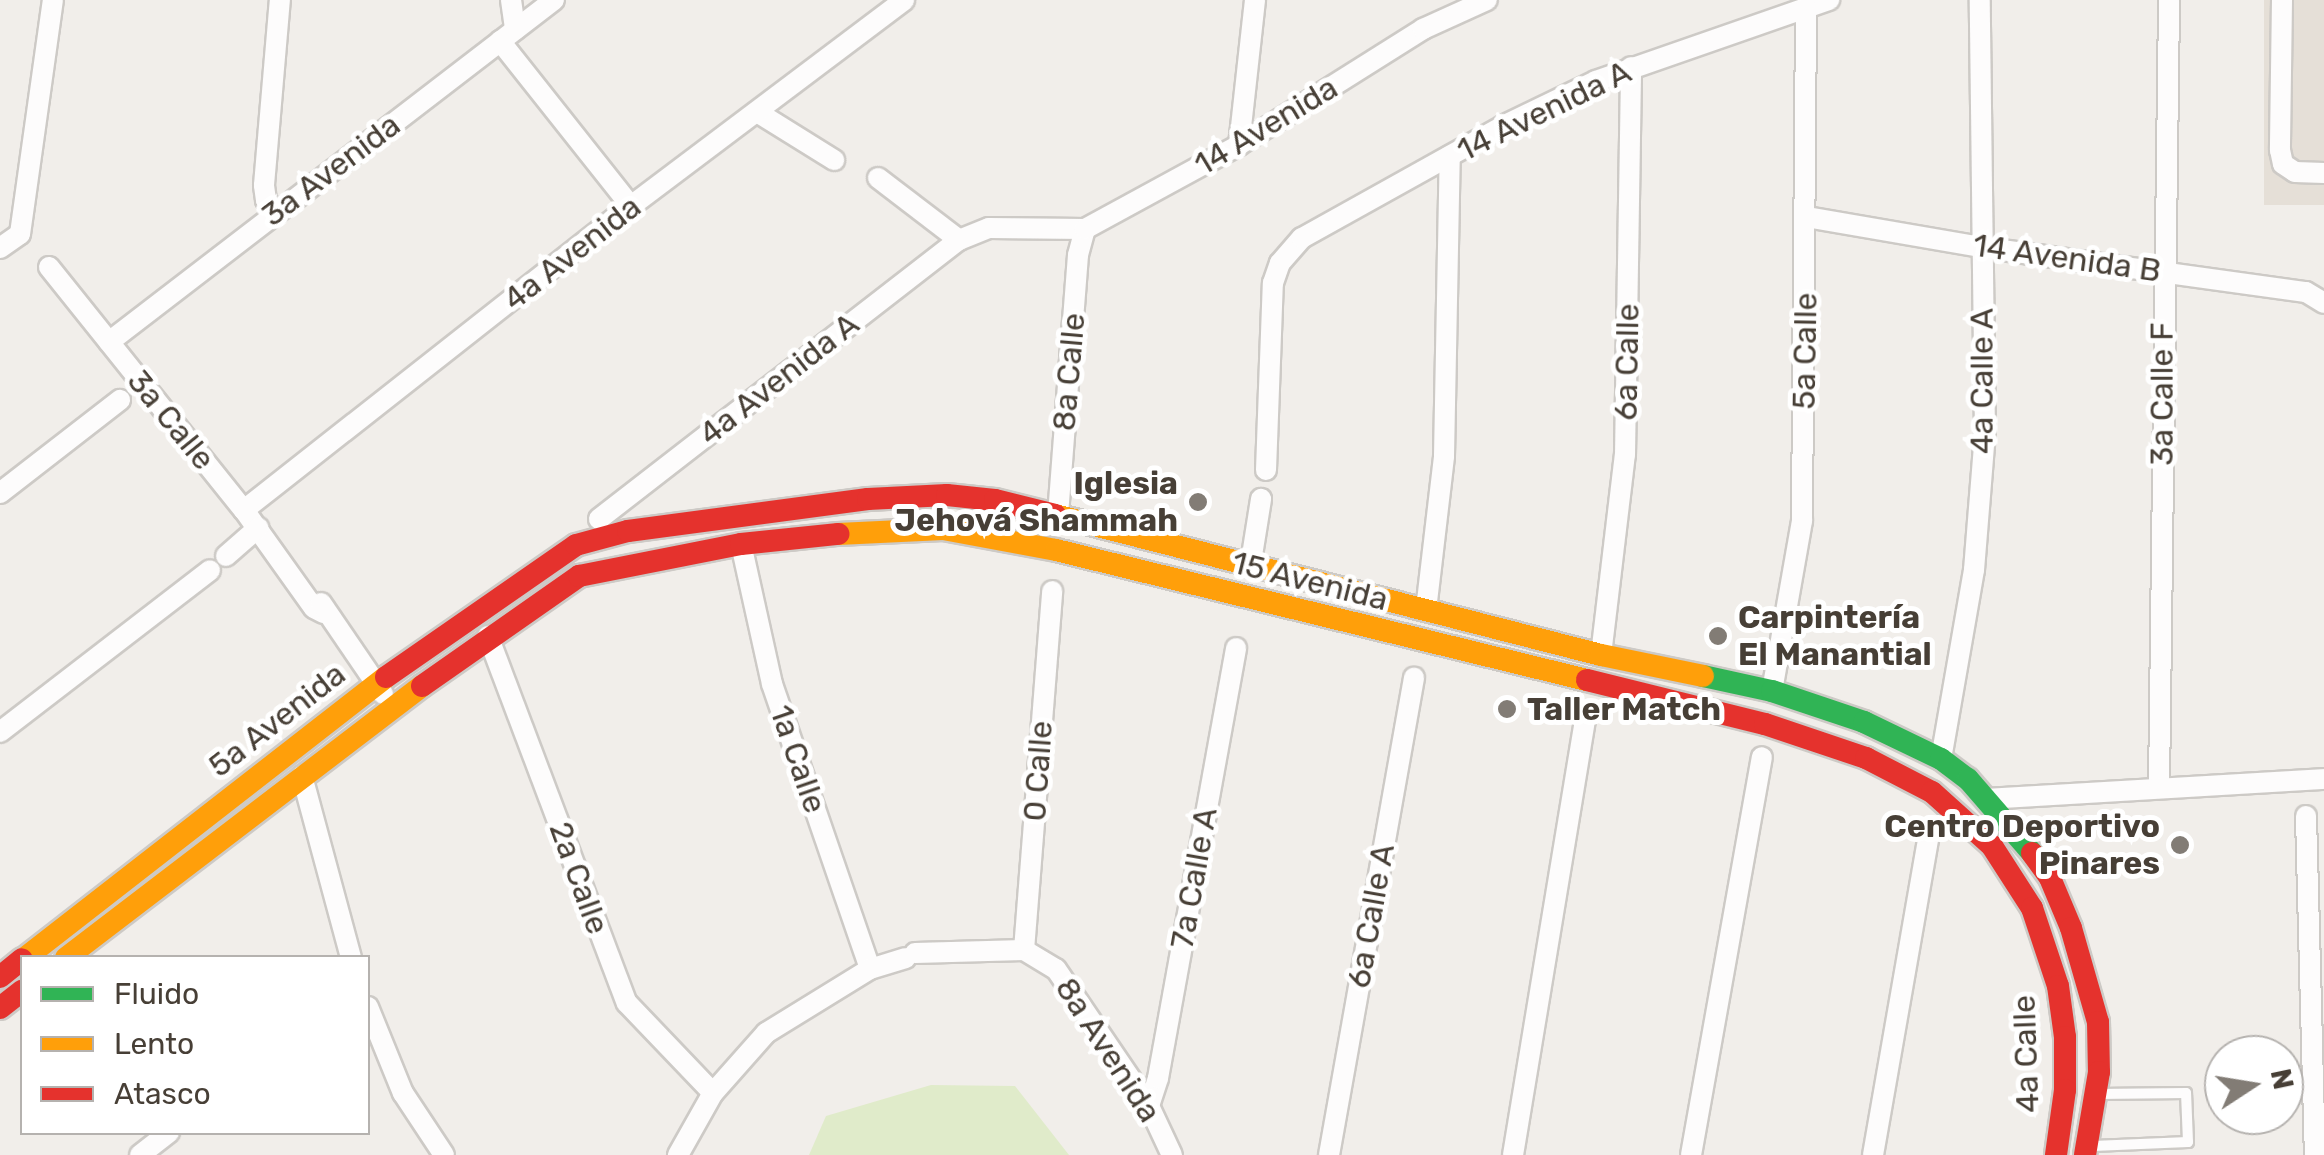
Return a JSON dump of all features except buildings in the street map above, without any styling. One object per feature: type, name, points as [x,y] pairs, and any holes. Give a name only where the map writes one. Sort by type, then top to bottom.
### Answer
[{"type":"main road","name":"15 Avenida","points":[[576,545],[628,532],[868,499],[947,495],[995,500],[1601,655],[1772,691],[1864,722],[1942,759],[1987,799]]},
{"type":"main road","name":"15 Avenida","points":[[579,576],[742,544],[894,528],[944,529],[1056,550],[1765,724],[1866,758],[1932,792],[1992,846]]},
{"type":"main road","name":"5a Avenida","points":[[25,955],[375,685],[576,545]]},
{"type":"main road","name":"5a Avenida","points":[[70,955],[488,636],[579,576]]},
{"type":"main road","name":"4a Calle","points":[[1987,799],[2050,878],[2071,928],[2098,1022],[2095,1094],[2086,1151]]},
{"type":"main road","name":"4a Calle","points":[[1992,846],[2032,908],[2058,986],[2065,1090],[2056,1155]]},
{"type":"main road","points":[[0,1008],[20,993]]},
{"type":"street","points":[[0,248],[20,234],[53,0]]},
{"type":"street","points":[[275,212],[266,200],[264,185],[280,0]]},
{"type":"street","points":[[510,0],[507,35],[632,206]]},
{"type":"street","name":"3a Avenida","points":[[109,342],[554,0]]},
{"type":"street","name":"4a Avenida","points":[[244,510],[632,206],[904,0]]},
{"type":"street","points":[[1239,145],[1255,0]]},
{"type":"street","name":"14 Avenida A","points":[[1266,470],[1273,282],[1280,263],[1302,238],[1547,104],[1631,67],[1829,0]]},
{"type":"street","name":"4a Calle A","points":[[1942,759],[1981,502],[1985,418],[1980,0]]},
{"type":"street","name":"3a Calle F","points":[[2159,788],[2169,0]]},
{"type":"street","points":[[2282,0],[2283,164],[2294,172],[2324,173]]},
{"type":"street","name":"14 Avenida","points":[[968,238],[989,228],[1085,230],[1239,145],[1423,29],[1475,3]]},
{"type":"street","name":"5a Calle","points":[[1772,691],[1802,521],[1806,8]]},
{"type":"street","name":"6a Calle","points":[[1601,655],[1626,438],[1631,67]]},
{"type":"street","points":[[756,112],[834,160]]},
{"type":"street","points":[[1426,610],[1444,456],[1450,156]]},
{"type":"street","points":[[878,178],[968,238]]},
{"type":"street","name":"14 Avenida B","points":[[1807,216],[1980,246],[2306,292],[2324,303]]},
{"type":"street","name":"8a Calle","points":[[1058,515],[1078,254],[1085,230]]},
{"type":"street","name":"4a Avenida A","points":[[598,519],[968,238]]},
{"type":"street","name":"3a Calle","points":[[48,267],[292,574],[310,588],[393,708]]},
{"type":"street","points":[[0,493],[120,400]]},
{"type":"street","points":[[1250,568],[1261,499]]},
{"type":"street","points":[[0,732],[258,528]]},
{"type":"street","name":"1a Calle","points":[[742,544],[772,684],[870,969]]},
{"type":"street","name":"0 Calle","points":[[1024,950],[1052,591]]},
{"type":"street","name":"2a Calle","points":[[488,636],[627,1003],[713,1094]]},
{"type":"street","name":"7a Calle A","points":[[1149,1106],[1158,1078],[1236,648]]},
{"type":"street","name":"6a Calle A","points":[[1329,1155],[1414,676]]},
{"type":"street","points":[[1514,1155],[1586,716]]},
{"type":"street","points":[[1691,1155],[1762,757]]},
{"type":"street","points":[[302,776],[350,955]]},
{"type":"street","points":[[1987,799],[2324,779]]},
{"type":"street","points":[[2306,816],[2315,1155]]},
{"type":"street","points":[[1873,1155],[1929,835]]},
{"type":"street","name":"8a Avenida","points":[[678,1155],[713,1094],[766,1034],[870,969],[910,955],[1024,950],[1068,982],[1149,1106],[1172,1155]]},
{"type":"street","points":[[370,1012],[403,1093],[444,1155]]},
{"type":"street","points":[[140,1155],[164,1135]]},
{"type":"lane","points":[[2086,1151],[2188,1142],[2186,1092],[2095,1094]]},
{"type":"shaded area","points":[[2264,0],[2324,0],[2324,205],[2264,205]]},
{"type":"green space","points":[[931,1085],[1015,1086],[1069,1155],[809,1155],[826,1116]]},
{"type":"traffic: fast","points":[[1703,676],[1772,691],[1864,722],[1941,759],[1968,779],[2032,853]]},
{"type":"traffic: slow","points":[[1055,515],[1601,655],[1703,676]]},
{"type":"traffic: slow","points":[[838,534],[943,529],[1056,550],[1587,680]]},
{"type":"traffic: slow","points":[[29,955],[386,677]]},
{"type":"traffic: slow","points":[[70,955],[422,686]]},
{"type":"traffic: jam","points":[[386,677],[576,545],[628,531],[868,499],[947,495],[995,500],[1055,515]]},
{"type":"traffic: jam","points":[[422,686],[579,576],[741,544],[838,534]]},
{"type":"traffic: jam","points":[[1587,680],[1765,724],[1866,758],[1932,792],[1992,846],[2032,908],[2058,986],[2065,1037],[2065,1090],[2056,1155]]},
{"type":"traffic: jam","points":[[2032,853],[2050,878],[2071,928],[2098,1022],[2099,1072],[2085,1155]]},
{"type":"traffic: jam","points":[[0,977],[20,961]]},
{"type":"traffic: jam","points":[[0,1008],[20,993]]},
{"type":"place","name":"Iglesia Jehová Shammah","points":[[1198,502]]},
{"type":"place","name":"Carpintería El Manantial","points":[[1718,636]]},
{"type":"place","name":"Taller Match","points":[[1507,709]]},
{"type":"place","name":"Centro Deportivo Pinares","points":[[2180,845]]}]
